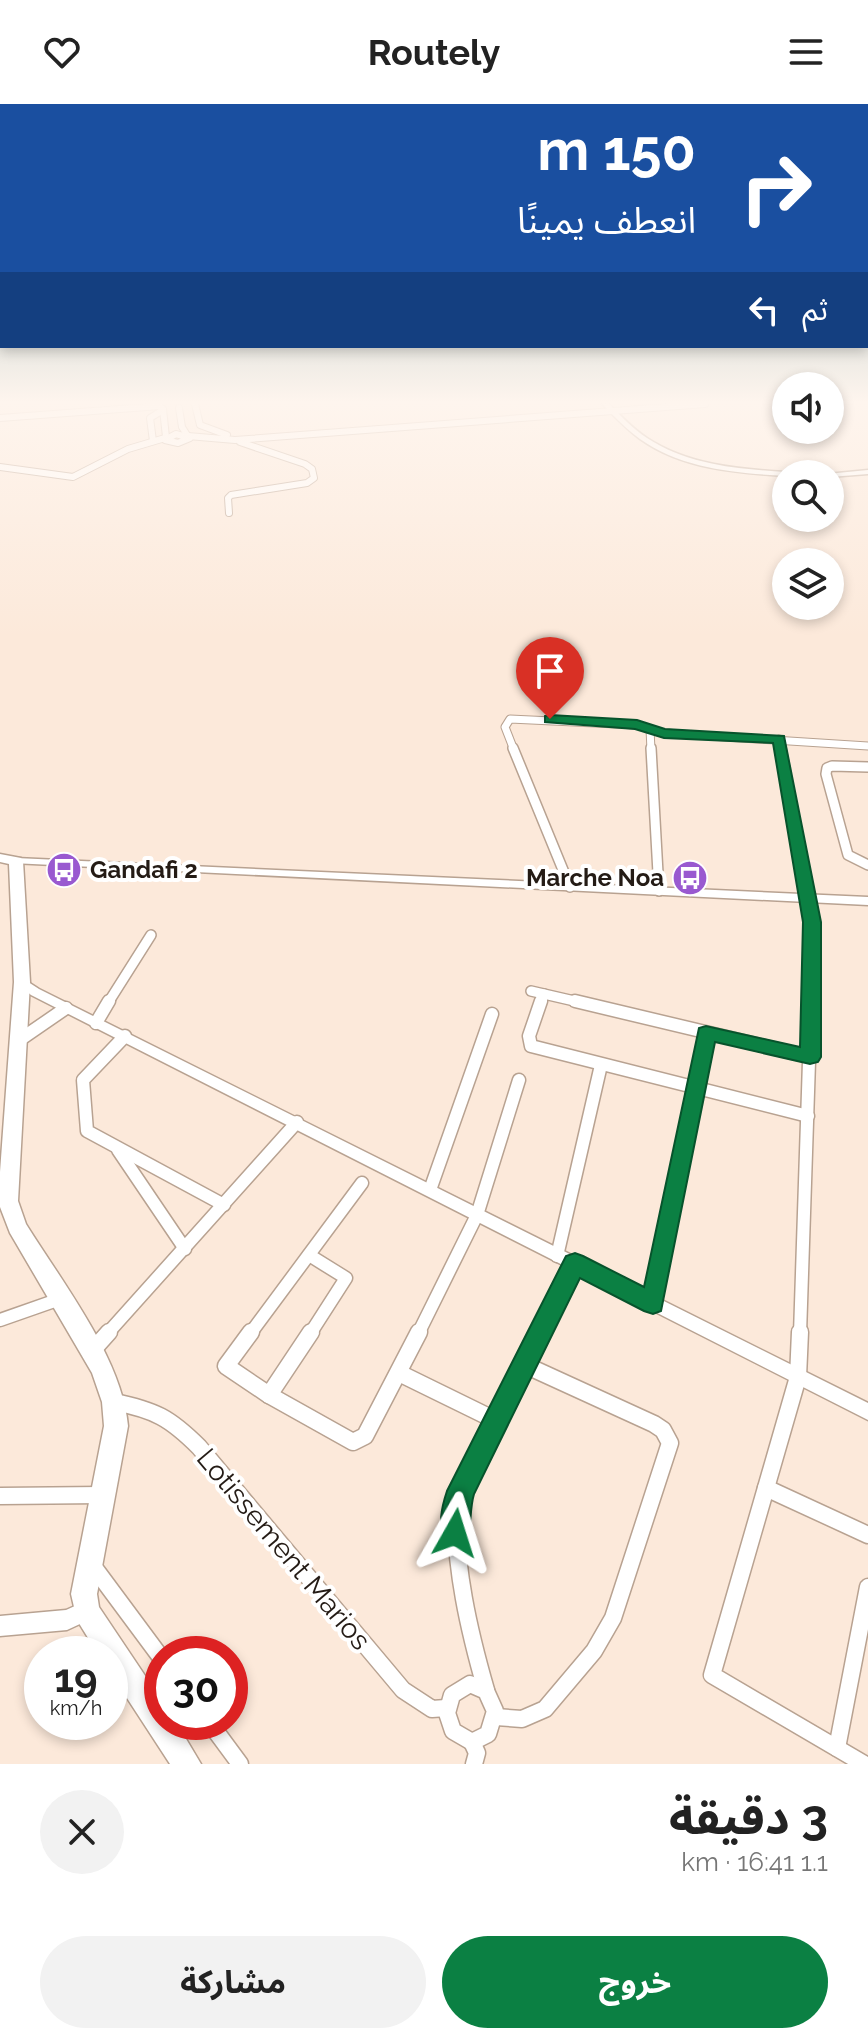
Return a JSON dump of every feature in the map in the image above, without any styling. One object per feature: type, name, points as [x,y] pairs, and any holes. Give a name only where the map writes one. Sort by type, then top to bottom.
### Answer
[{"type":"main road","points":[[5,861],[22,982],[18,1041],[8,1088],[4,1200],[110,1384],[114,1402],[116,1426],[84,1594],[86,1611],[187,1764]]},
{"type":"street","points":[[229,513],[228,498],[231,495],[309,481]]},
{"type":"street","points":[[570,887],[504,723],[518,718],[637,725],[664,733],[868,746]]},
{"type":"street","points":[[650,729],[659,891]]},
{"type":"street","points":[[779,739],[812,922],[798,1377],[712,1675],[864,1764]]},
{"type":"street","points":[[868,767],[832,766],[827,768],[826,774],[848,855],[868,865]]},
{"type":"street","points":[[5,861],[868,901]]},
{"type":"street","points":[[96,1023],[151,935]]},
{"type":"street","points":[[22,982],[66,1008],[868,1412]]},
{"type":"street","points":[[531,991],[810,1057]]},
{"type":"street","points":[[544,994],[528,1044],[808,1116]]},
{"type":"street","points":[[18,1041],[66,1008]]},
{"type":"street","points":[[430,1190],[492,1014]]},
{"type":"street","points":[[653,1303],[706,1033]]},
{"type":"street","points":[[125,1036],[83,1080],[87,1131],[224,1205]]},
{"type":"street","points":[[557,1256],[601,1065]]},
{"type":"street","points":[[362,1183],[227,1364],[228,1370],[269,1395],[348,1441],[357,1442],[365,1436],[399,1373],[477,1215],[519,1080]]},
{"type":"street","points":[[92,1351],[297,1122]]},
{"type":"street","points":[[117,1148],[185,1249]]},
{"type":"street","points":[[269,1395],[346,1278],[341,1272],[309,1255]]},
{"type":"street","points":[[486,1690],[470,1684],[462,1686],[454,1691],[446,1708],[450,1727],[463,1740],[472,1742],[488,1734],[496,1717],[473,1646],[455,1512],[461,1491],[575,1264]]},
{"type":"street","points":[[0,1320],[60,1299]]},
{"type":"street","points":[[496,1717],[514,1721],[532,1718],[545,1709],[605,1635],[670,1443],[663,1430],[654,1424],[525,1365]]},
{"type":"street","points":[[399,1373],[497,1421]]},
{"type":"street","name":"Lotissement Marios","points":[[114,1402],[159,1410],[169,1417],[209,1458],[403,1690],[432,1709],[446,1708]]},
{"type":"street","points":[[766,1488],[868,1535]]},
{"type":"street","points":[[0,1496],[102,1495]]},
{"type":"street","points":[[90,1562],[145,1636]]},
{"type":"street","points":[[837,1748],[868,1587]]},
{"type":"street","points":[[0,1626],[67,1620],[86,1611]]},
{"type":"street","points":[[222,1740],[240,1764]]},
{"type":"street","points":[[472,1742],[477,1753],[474,1764]]},
{"type":"place","name":"Gandafi 2","points":[[64,870]]},
{"type":"place","name":"Marche Noa","points":[[690,878]]},
{"type":"route","points":[[455,1533],[456,1504],[461,1491],[575,1264],[653,1303],[706,1033],[810,1057],[812,922],[799,834],[779,739],[664,733],[637,725],[550,719]]}]
